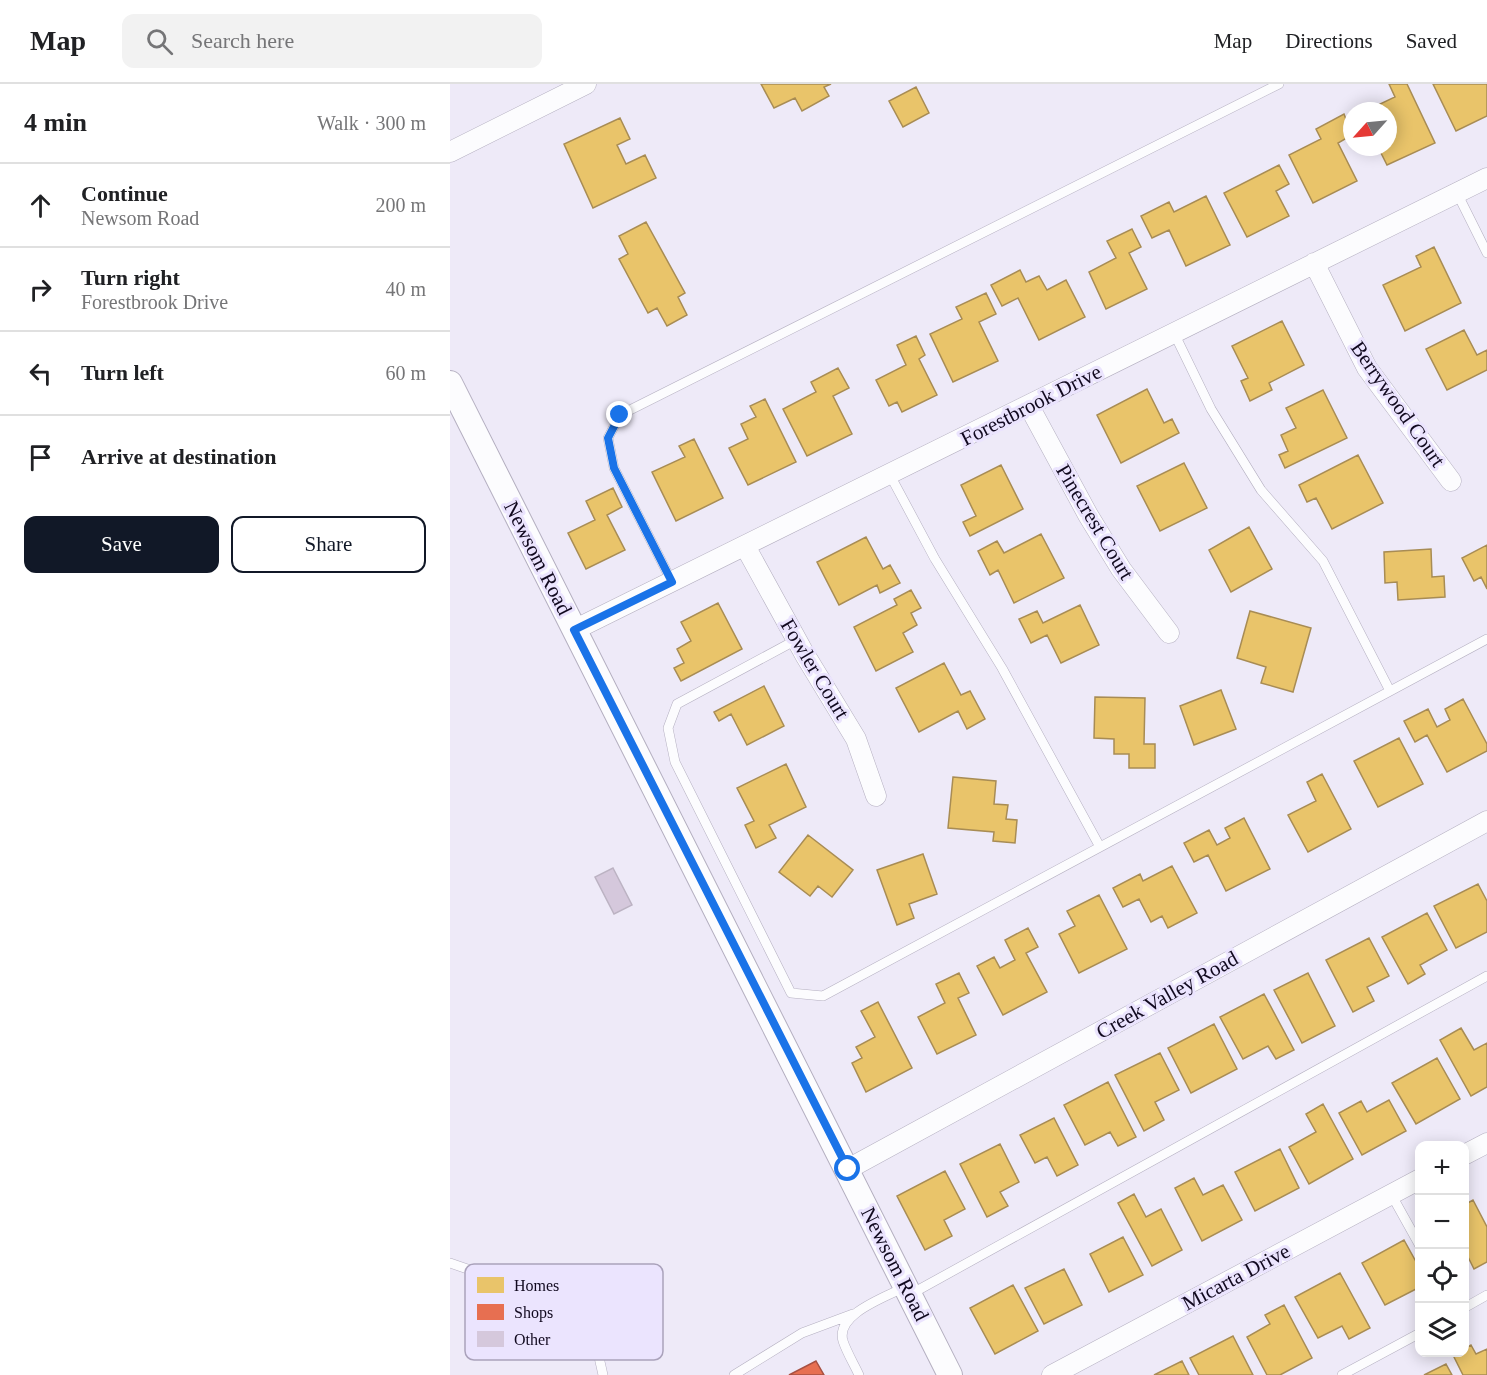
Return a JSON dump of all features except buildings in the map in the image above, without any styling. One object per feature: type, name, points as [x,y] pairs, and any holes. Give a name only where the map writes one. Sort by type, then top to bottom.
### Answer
[{"type":"street","points":[[450,152],[586,84]]},
{"type":"street","name":"Forestbrook Drive","points":[[574,630],[1487,178]]},
{"type":"street","name":"Berrywood Court","points":[[1314,262],[1367,368],[1451,481]]},
{"type":"street","name":"Newsom Road","points":[[450,383],[950,1375]]},
{"type":"street","name":"Pinecrest Court","points":[[1029,406],[1120,569],[1169,633]]},
{"type":"street","name":"Fowler Court","points":[[745,546],[796,640],[856,739],[876,796]]},
{"type":"street","name":"Creek Valley Road","points":[[848,1169],[1487,821]]},
{"type":"street","points":[[1469,1152],[1487,1143]]},
{"type":"street","name":"Micarta Drive","points":[[1052,1375],[1415,1181]]},
{"type":"lane","points":[[672,582],[614,468],[608,438],[620,415],[1279,84]]},
{"type":"lane","points":[[1457,193],[1487,253]]},
{"type":"lane","points":[[1174,333],[1211,409],[1261,490],[1323,561],[1390,691]]},
{"type":"lane","points":[[890,474],[934,559],[1002,668],[1100,847]]},
{"type":"lane","points":[[796,640],[677,704],[668,728],[675,762],[791,993],[823,996],[1487,639]]},
{"type":"lane","points":[[734,1375],[802,1333],[908,1291],[1487,976]]},
{"type":"lane","points":[[1390,1194],[1415,1239]]},
{"type":"lane","points":[[450,1263],[465,1268]]},
{"type":"lane","points":[[1469,1305],[1487,1295]]},
{"type":"lane","points":[[853,1314],[844,1324],[842,1339],[859,1375]]},
{"type":"lane","points":[[1342,1375],[1415,1335]]},
{"type":"lane","points":[[600,1360],[603,1375]]},
{"type":"route","points":[[620,415],[608,438],[614,468],[672,582],[574,630],[848,1169]]}]
